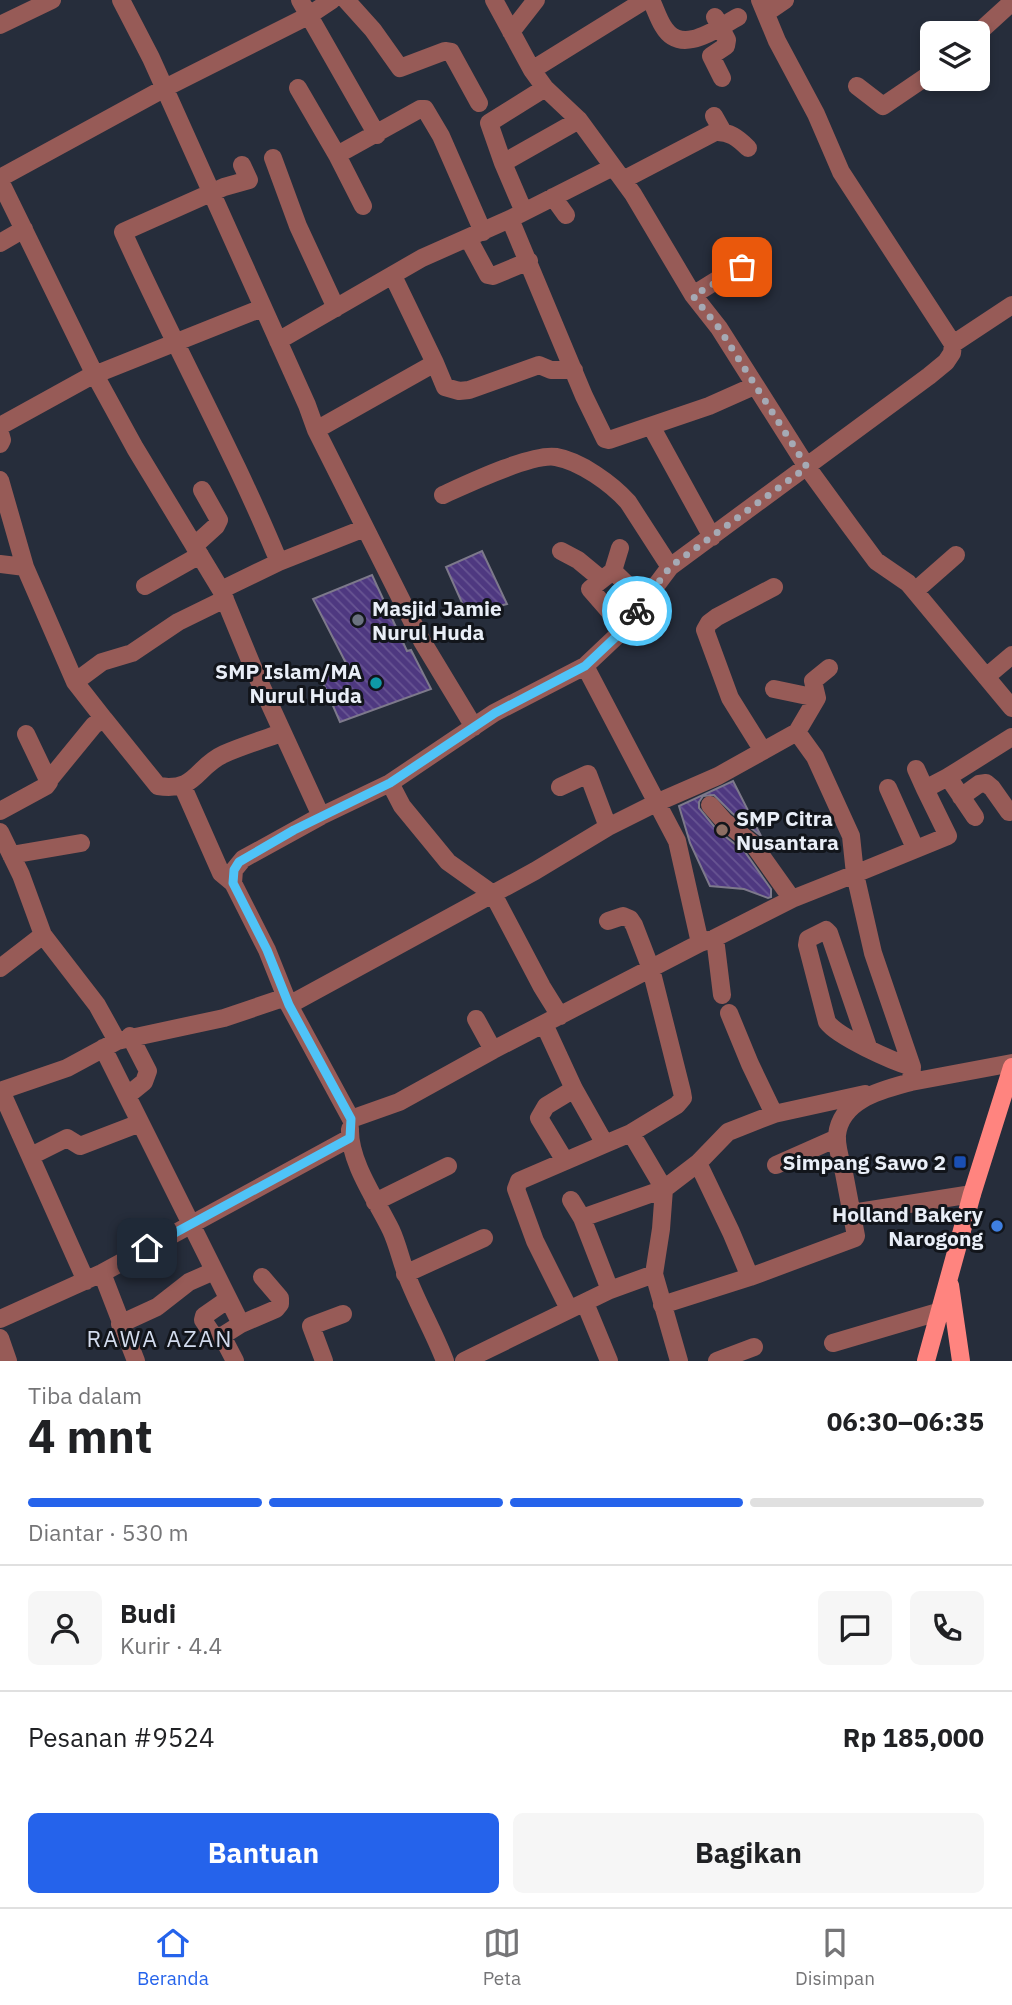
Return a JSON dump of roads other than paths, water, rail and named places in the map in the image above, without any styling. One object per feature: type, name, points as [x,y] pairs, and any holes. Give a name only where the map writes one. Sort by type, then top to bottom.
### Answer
[{"type":"main road","points":[[926,1361],[972,1194],[1012,1065]]},
{"type":"main road","points":[[949,1276],[961,1361]]},
{"type":"street","points":[[0,24],[52,0]]},
{"type":"street","points":[[121,0],[164,88],[217,184],[262,307],[316,430],[422,641],[474,727]]},
{"type":"street","points":[[321,816],[281,733],[223,595],[135,448],[95,375],[0,179],[304,8],[332,0]]},
{"type":"street","points":[[346,0],[373,30],[400,68],[445,51],[451,52],[479,103]]},
{"type":"street","points":[[494,0],[532,70],[545,88],[579,120],[634,194],[693,296],[719,328],[807,467],[868,551],[886,569],[908,583],[1012,708]]},
{"type":"street","points":[[511,32],[536,0]]},
{"type":"street","points":[[532,70],[618,6],[645,0]]},
{"type":"street","points":[[651,0],[663,28],[678,40],[694,40],[717,22],[738,17]]},
{"type":"street","points":[[233,883],[234,870],[239,862],[321,816],[390,783],[513,703],[585,666],[624,628],[670,567],[946,362],[952,353],[953,344],[841,173],[816,114],[777,41],[763,6],[785,0]]},
{"type":"street","points":[[990,22],[1012,2]]},
{"type":"street","points":[[304,8],[377,135]]},
{"type":"street","points":[[717,22],[728,43],[711,56],[722,78]]},
{"type":"street","points":[[856,86],[885,106],[920,81]]},
{"type":"street","points":[[298,88],[363,206]]},
{"type":"street","points":[[545,88],[489,123],[503,163],[529,261],[605,439],[609,440],[709,406],[754,386]]},
{"type":"street","points":[[337,155],[420,109],[426,110],[441,136],[488,275],[493,276],[529,261]]},
{"type":"street","points":[[503,163],[579,120]]},
{"type":"street","points":[[278,341],[422,258],[554,197],[715,132],[718,124],[748,148]]},
{"type":"street","points":[[272,158],[310,255],[336,309]]},
{"type":"street","points":[[278,176],[245,172],[123,232],[174,342],[231,451],[279,562]]},
{"type":"street","points":[[554,197],[566,215]]},
{"type":"street","points":[[0,243],[24,229]]},
{"type":"street","points":[[693,296],[738,267],[743,268],[752,279]]},
{"type":"street","points":[[393,276],[445,387],[459,391],[469,390],[539,365],[551,370],[574,370]]},
{"type":"street","points":[[953,344],[1012,304]]},
{"type":"street","points":[[0,426],[95,375],[262,307]]},
{"type":"street","points":[[316,430],[435,363]]},
{"type":"street","points":[[650,426],[712,537]]},
{"type":"street","points":[[0,433],[0,444]]},
{"type":"street","points":[[443,495],[496,471],[548,457],[564,459],[602,479],[620,493],[670,567]]},
{"type":"street","points":[[0,480],[25,567],[75,682],[158,786],[183,787],[220,755],[281,733]]},
{"type":"street","points":[[145,586],[197,550],[216,526],[219,520],[202,489]]},
{"type":"street","points":[[75,682],[102,662],[132,653],[178,622],[279,562],[365,528]]},
{"type":"street","points":[[620,548],[607,575],[590,589],[624,628]]},
{"type":"street","points":[[561,551],[607,575],[644,601]]},
{"type":"street","points":[[915,591],[956,555]]},
{"type":"street","points":[[0,564],[25,567]]},
{"type":"street","points":[[763,751],[730,698],[705,630],[717,617],[775,587]]},
{"type":"street","points":[[986,677],[1012,656]]},
{"type":"street","points":[[585,666],[677,841],[722,996]]},
{"type":"street","points":[[136,1361],[120,1324],[31,1156],[1,1091],[66,1068],[117,1042],[288,1001],[493,894],[608,827],[718,776],[797,732],[817,698],[813,681],[829,668]]},
{"type":"street","points":[[774,689],[817,698]]},
{"type":"street","points":[[0,811],[46,786],[94,725],[104,719]]},
{"type":"street","points":[[797,732],[816,757],[851,836],[855,874],[873,953],[911,1074]]},
{"type":"street","points":[[26,734],[49,780]]},
{"type":"street","points":[[925,789],[1012,737]]},
{"type":"street","points":[[351,1119],[399,1102],[493,1050],[792,899],[948,836],[916,769]]},
{"type":"street","points":[[560,787],[586,774],[591,776],[608,827]]},
{"type":"street","points":[[948,777],[975,817]]},
{"type":"street","points":[[390,783],[402,806],[448,862],[493,894],[560,1016]]},
{"type":"street","points":[[961,797],[979,784],[986,783],[1009,812]]},
{"type":"street","points":[[183,787],[221,873],[233,883],[267,950],[288,1001],[351,1119],[350,1138],[354,1152],[445,1361]]},
{"type":"street","points":[[887,788],[915,848]]},
{"type":"street","points":[[710,805],[723,821],[753,844],[792,899]]},
{"type":"street","points":[[0,832],[43,935],[97,1005],[117,1042],[128,1095],[139,1123],[241,1324]]},
{"type":"street","points":[[11,855],[81,843]]},
{"type":"street","points":[[608,921],[623,916],[630,919],[634,925],[651,969],[683,1098],[677,1105],[631,1133],[519,1181],[516,1189],[535,1241],[609,1361]]},
{"type":"street","points":[[868,1047],[829,933],[824,930],[808,939],[807,945],[827,1022],[832,1029],[868,1047],[911,1074]]},
{"type":"street","points":[[0,968],[43,935]]},
{"type":"street","points":[[730,1013],[774,1114]]},
{"type":"street","points":[[475,1019],[493,1050]]},
{"type":"street","points":[[544,1024],[574,1089],[605,1144]]},
{"type":"street","points":[[117,1042],[148,1071],[156,1088]]},
{"type":"street","points":[[662,1305],[750,1277],[855,1238],[837,1138],[847,1111],[873,1092],[911,1074],[1012,1065]]},
{"type":"street","points":[[128,1095],[144,1082],[148,1071]]},
{"type":"street","points":[[565,1161],[539,1118],[545,1106],[574,1089]]},
{"type":"street","points":[[582,1218],[664,1189],[698,1163],[728,1132],[774,1114],[873,1092]]},
{"type":"street","points":[[31,1156],[67,1138],[80,1146],[139,1123]]},
{"type":"street","points":[[631,1133],[664,1189],[654,1274],[679,1361]]},
{"type":"street","points":[[0,1320],[94,1277],[350,1138]]},
{"type":"street","points":[[776,1165],[837,1138]]},
{"type":"street","points":[[698,1163],[750,1277]]},
{"type":"street","points":[[375,1202],[448,1166]]},
{"type":"street","points":[[852,1213],[972,1194]]},
{"type":"street","points":[[571,1199],[582,1218],[610,1290]]},
{"type":"street","points":[[405,1274],[484,1238]]},
{"type":"street","points":[[120,1324],[157,1307],[189,1282],[214,1271]]},
{"type":"street","points":[[464,1361],[610,1290],[654,1274]]},
{"type":"street","points":[[228,1300],[204,1316],[213,1335],[222,1336],[241,1324],[276,1309],[280,1298],[262,1277]]},
{"type":"street","points":[[833,1343],[938,1312]]},
{"type":"street","points":[[324,1361],[312,1326],[343,1314]]},
{"type":"street","points":[[222,1336],[235,1361]]},
{"type":"street","points":[[0,1338],[8,1361]]},
{"type":"street","points":[[717,1361],[754,1346]]},
{"type":"place","name":"Masjid Jamie Nurul Huda","points":[[358,620]]},
{"type":"place","name":"SMP Islam/MA Nurul Huda","points":[[376,683]]},
{"type":"place","name":"SMP Citra Nusantara","points":[[722,830]]},
{"type":"place","name":"Simpang Sawo 2","points":[[960,1162]]},
{"type":"place","name":"Holland Bakery Narogong","points":[[997,1226]]},
{"type":"district","name":"RAWA AZAN","points":[[160,1338]]}]
